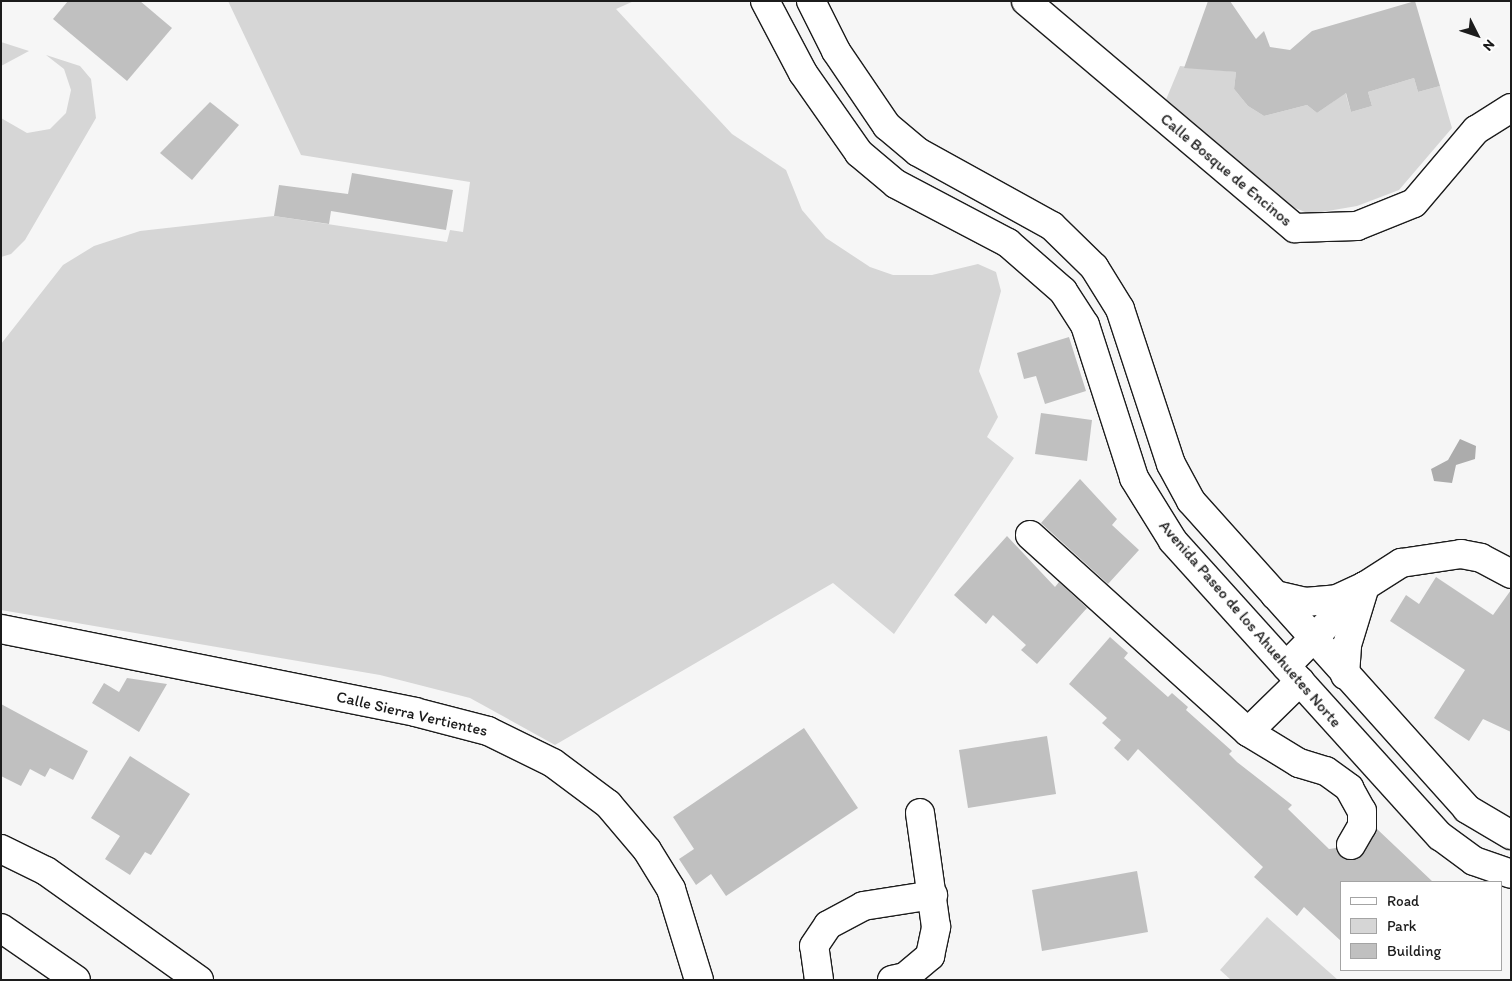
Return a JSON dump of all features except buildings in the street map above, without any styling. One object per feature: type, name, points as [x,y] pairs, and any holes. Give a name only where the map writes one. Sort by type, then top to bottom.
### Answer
[{"type":"street","name":"Avenida Paseo de los Ahuehuetes Norte","points":[[765,1],[803,73],[859,152],[896,184],[1015,248],[1064,291],[1085,325],[1145,500],[1173,541],[1440,836],[1474,861],[1511,874]]},
{"type":"street","points":[[811,1],[836,51],[874,110],[897,135],[933,161],[1028,210],[1074,245],[1094,267],[1120,309],[1179,482],[1345,675],[1467,809],[1511,835]]},
{"type":"street","name":"Calle Bosque de Encinos","points":[[1026,1],[1295,228],[1357,226],[1414,203],[1476,130],[1511,108]]},
{"type":"street","points":[[1030,535],[1248,732],[1299,763],[1326,771],[1349,788],[1362,811],[1362,826],[1351,844]]},
{"type":"street","points":[[1275,595],[1305,602],[1336,599],[1365,586],[1401,563],[1441,554],[1481,558],[1511,574]]},
{"type":"street","points":[[1248,732],[1293,673],[1312,637],[1365,586]]},
{"type":"street","points":[[1345,675],[1347,645],[1365,586]]},
{"type":"street","name":"Calle Sierra Vertientes","points":[[1,629],[415,712],[488,731],[553,763],[608,804],[648,850],[671,889],[699,980]]},
{"type":"street","points":[[892,980],[905,977],[930,956],[936,927],[920,813]]},
{"type":"street","points":[[1,849],[46,871],[199,980]]},
{"type":"street","points":[[819,980],[814,946],[828,925],[863,906],[933,895]]},
{"type":"street","points":[[1,928],[76,980]]},
{"type":"green space","points":[[228,1],[634,1],[616,9],[732,134],[786,170],[802,210],[826,238],[870,267],[893,275],[932,275],[978,264],[996,272],[1001,291],[979,371],[998,417],[987,437],[1014,458],[894,634],[833,583],[555,745],[470,698],[380,675],[1,610],[1,344],[63,265],[94,246],[140,231],[274,216],[447,242],[450,230],[463,232],[470,182],[301,155]]},
{"type":"green space","points":[[1,42],[29,51],[1,66]]},
{"type":"green space","points":[[46,55],[80,66],[91,79],[96,118],[25,240],[11,254],[1,257],[1,118],[27,133],[50,129],[66,113],[71,90],[64,69]]},
{"type":"green space","points":[[1180,66],[1236,72],[1234,89],[1248,106],[1264,116],[1307,105],[1317,113],[1334,101],[1341,77],[1351,112],[1372,106],[1368,92],[1414,78],[1418,92],[1440,86],[1452,128],[1399,190],[1357,206],[1310,214],[1285,204],[1165,102]]},
{"type":"green space","points":[[1267,917],[1338,980],[1231,980],[1220,970]]},
{"type":"shaded area","points":[[1460,439],[1476,446],[1475,459],[1456,465],[1452,483],[1434,481],[1431,469],[1448,460]]}]
